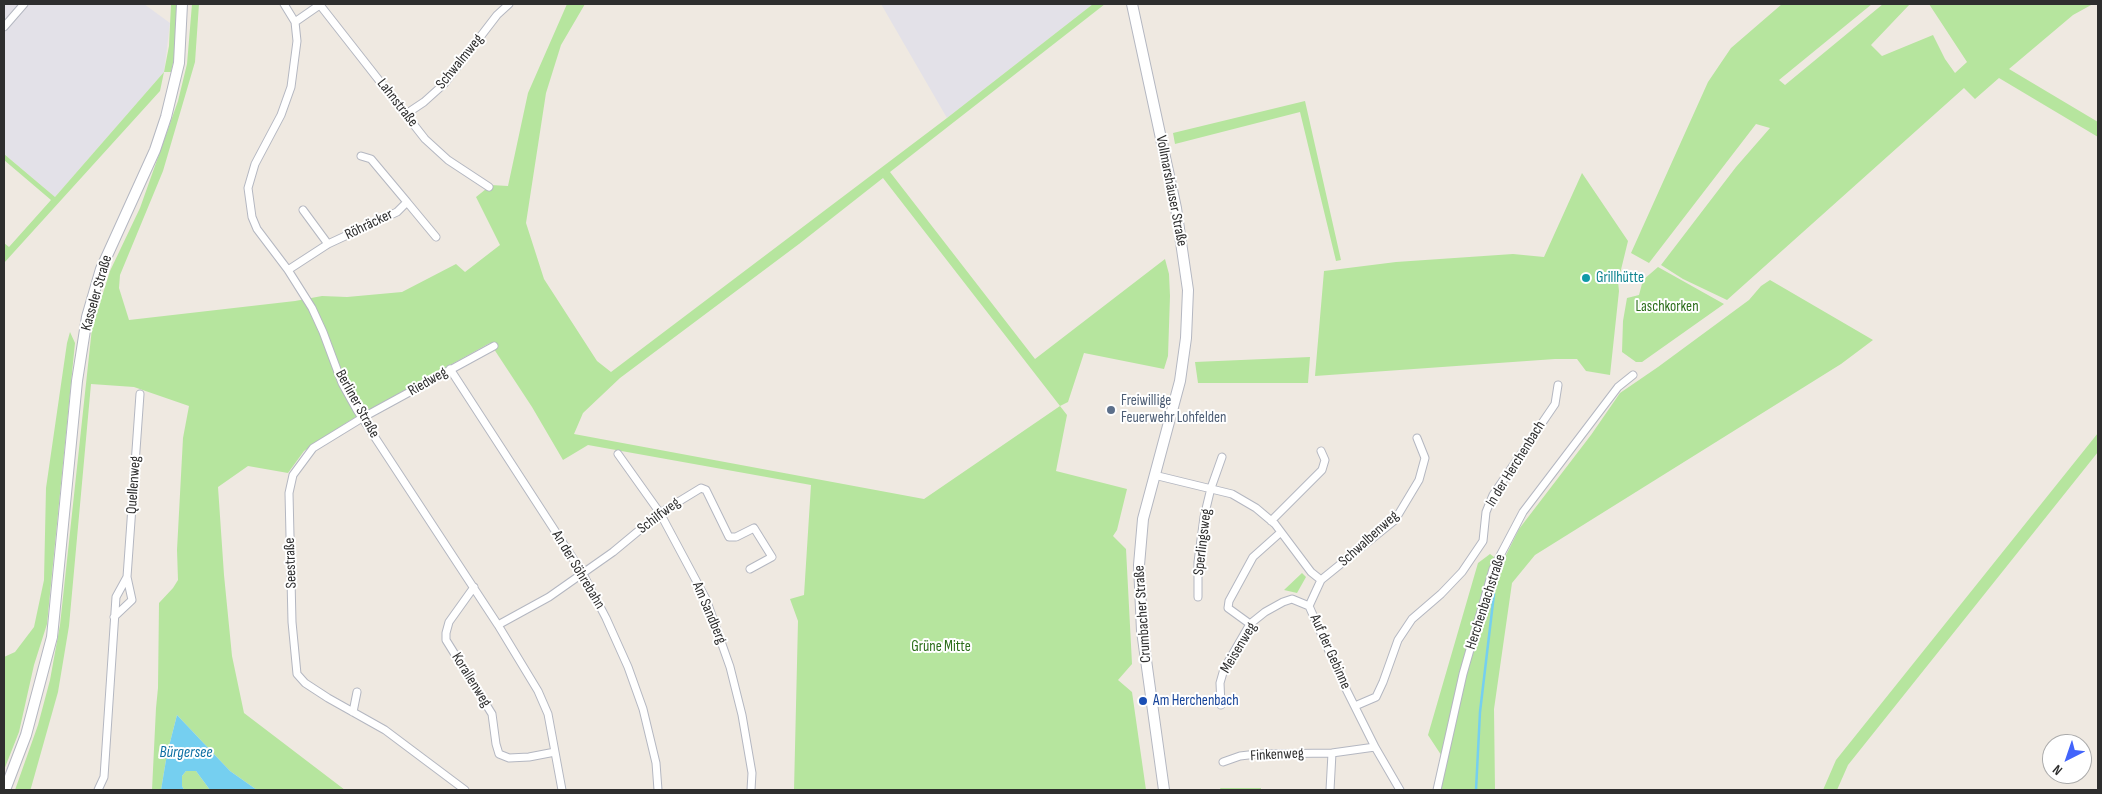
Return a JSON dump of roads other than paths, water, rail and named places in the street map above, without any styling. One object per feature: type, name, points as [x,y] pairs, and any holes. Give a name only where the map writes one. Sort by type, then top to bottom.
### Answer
[{"type":"main road","name":"Kasseler Straße","points":[[5,790],[26,735],[52,637],[77,381],[86,318],[101,269],[155,150],[166,117],[179,63],[182,4]]},
{"type":"main road","name":"Vollmarshäuser Straße","points":[[1132,4],[1176,208],[1188,290],[1186,338],[1180,381]]},
{"type":"main road","name":"Crumbacher Straße","points":[[1164,790],[1142,631],[1138,582],[1142,526],[1180,381]]},
{"type":"street","points":[[4,27],[24,4]]},
{"type":"street","points":[[284,4],[295,22],[321,4]]},
{"type":"street","name":"Lahnstraße","points":[[321,4],[425,139],[442,154],[489,187]]},
{"type":"street","name":"Schwalmweg","points":[[406,114],[424,102],[444,84],[497,15],[509,4]]},
{"type":"street","name":"Berliner Straße","points":[[295,22],[296,41],[291,87],[281,114],[255,164],[248,188],[252,217],[257,229],[288,270],[312,308],[324,332],[342,383],[362,418],[474,587],[538,691],[548,714],[562,790]]},
{"type":"street","name":"Röhräcker","points":[[361,156],[372,159],[436,237]]},
{"type":"street","name":"Röhräcker","points":[[288,270],[328,244],[397,212],[407,202]]},
{"type":"street","name":"Röhräcker","points":[[302,210],[328,244]]},
{"type":"street","name":"Riedweg","points":[[362,418],[494,346]]},
{"type":"street","name":"An der Söhrebahn","points":[[450,369],[583,574],[606,618],[628,667],[643,709],[656,764],[658,790]]},
{"type":"street","name":"Herchenbachstraße","points":[[1437,790],[1462,674],[1493,569],[1522,512],[1618,387],[1633,375]]},
{"type":"street","name":"In der Herchenbach","points":[[1355,706],[1376,697],[1398,640],[1412,619],[1441,594],[1462,572],[1482,541],[1486,512],[1494,495],[1533,434],[1555,404],[1558,385]]},
{"type":"street","name":"Quellenweg","points":[[114,617],[132,600],[127,577],[140,394]]},
{"type":"street","name":"Seestraße","points":[[362,418],[313,448],[294,475],[289,493],[292,622],[297,674],[305,683],[385,730],[465,790]]},
{"type":"street","name":"Schwalbenweg","points":[[1321,580],[1395,520],[1419,480],[1421,473],[1425,458],[1417,438]]},
{"type":"street","points":[[1271,521],[1322,470],[1325,460],[1321,451]]},
{"type":"street","name":"Am Sandberg","points":[[618,454],[660,513],[706,599],[719,633],[742,715],[752,773],[751,790]]},
{"type":"street","name":"Sperlingsweg","points":[[1198,597],[1198,562],[1204,517],[1211,488],[1222,457]]},
{"type":"street","points":[[1154,475],[1232,494],[1256,508],[1281,532],[1310,572],[1321,580]]},
{"type":"street","name":"Schilfweg","points":[[498,625],[549,597],[583,574],[660,513],[696,489],[706,490],[729,537],[736,537],[754,528],[772,557],[750,568]]},
{"type":"street","points":[[1250,624],[1228,608],[1229,601],[1254,557],[1281,532]]},
{"type":"street","name":"Quellenweg","points":[[98,790],[104,777],[116,597],[127,577]]},
{"type":"street","name":"Auf der Gebinne","points":[[1321,580],[1309,606],[1344,685],[1375,747]]},
{"type":"street","name":"Korallenweg","points":[[474,587],[449,622],[446,640],[492,714],[496,744],[500,754],[509,758],[529,757],[555,752]]},
{"type":"street","name":"Meisenweg","points":[[1221,705],[1220,683],[1224,669],[1250,624],[1265,612],[1292,599],[1309,606]]},
{"type":"street","points":[[353,712],[357,692]]},
{"type":"street","points":[[1375,747],[1400,790]]},
{"type":"street","name":"Finkenweg","points":[[1223,762],[1240,756],[1257,754],[1332,753],[1375,747]]},
{"type":"street","points":[[1330,790],[1332,753]]},
{"type":"water","name":"Bürgersee","points":[[177,715],[230,771],[257,790],[210,790],[196,771],[186,771],[182,776],[184,790],[161,790],[167,754]]},
{"type":"waterway","points":[[1476,790],[1480,712],[1494,594]]},
{"type":"place","name":"Grillhütte","points":[[1586,278]]},
{"type":"place","name":"Freiwillige Feuerwehr Lohfelden","points":[[1111,410]]},
{"type":"place","name":"Am Herchenbach","points":[[1143,701]]},
{"type":"park label","name":"Laschkorken","points":[[1667,307]]},
{"type":"park label","name":"Grüne Mitte","points":[[941,647]]}]
